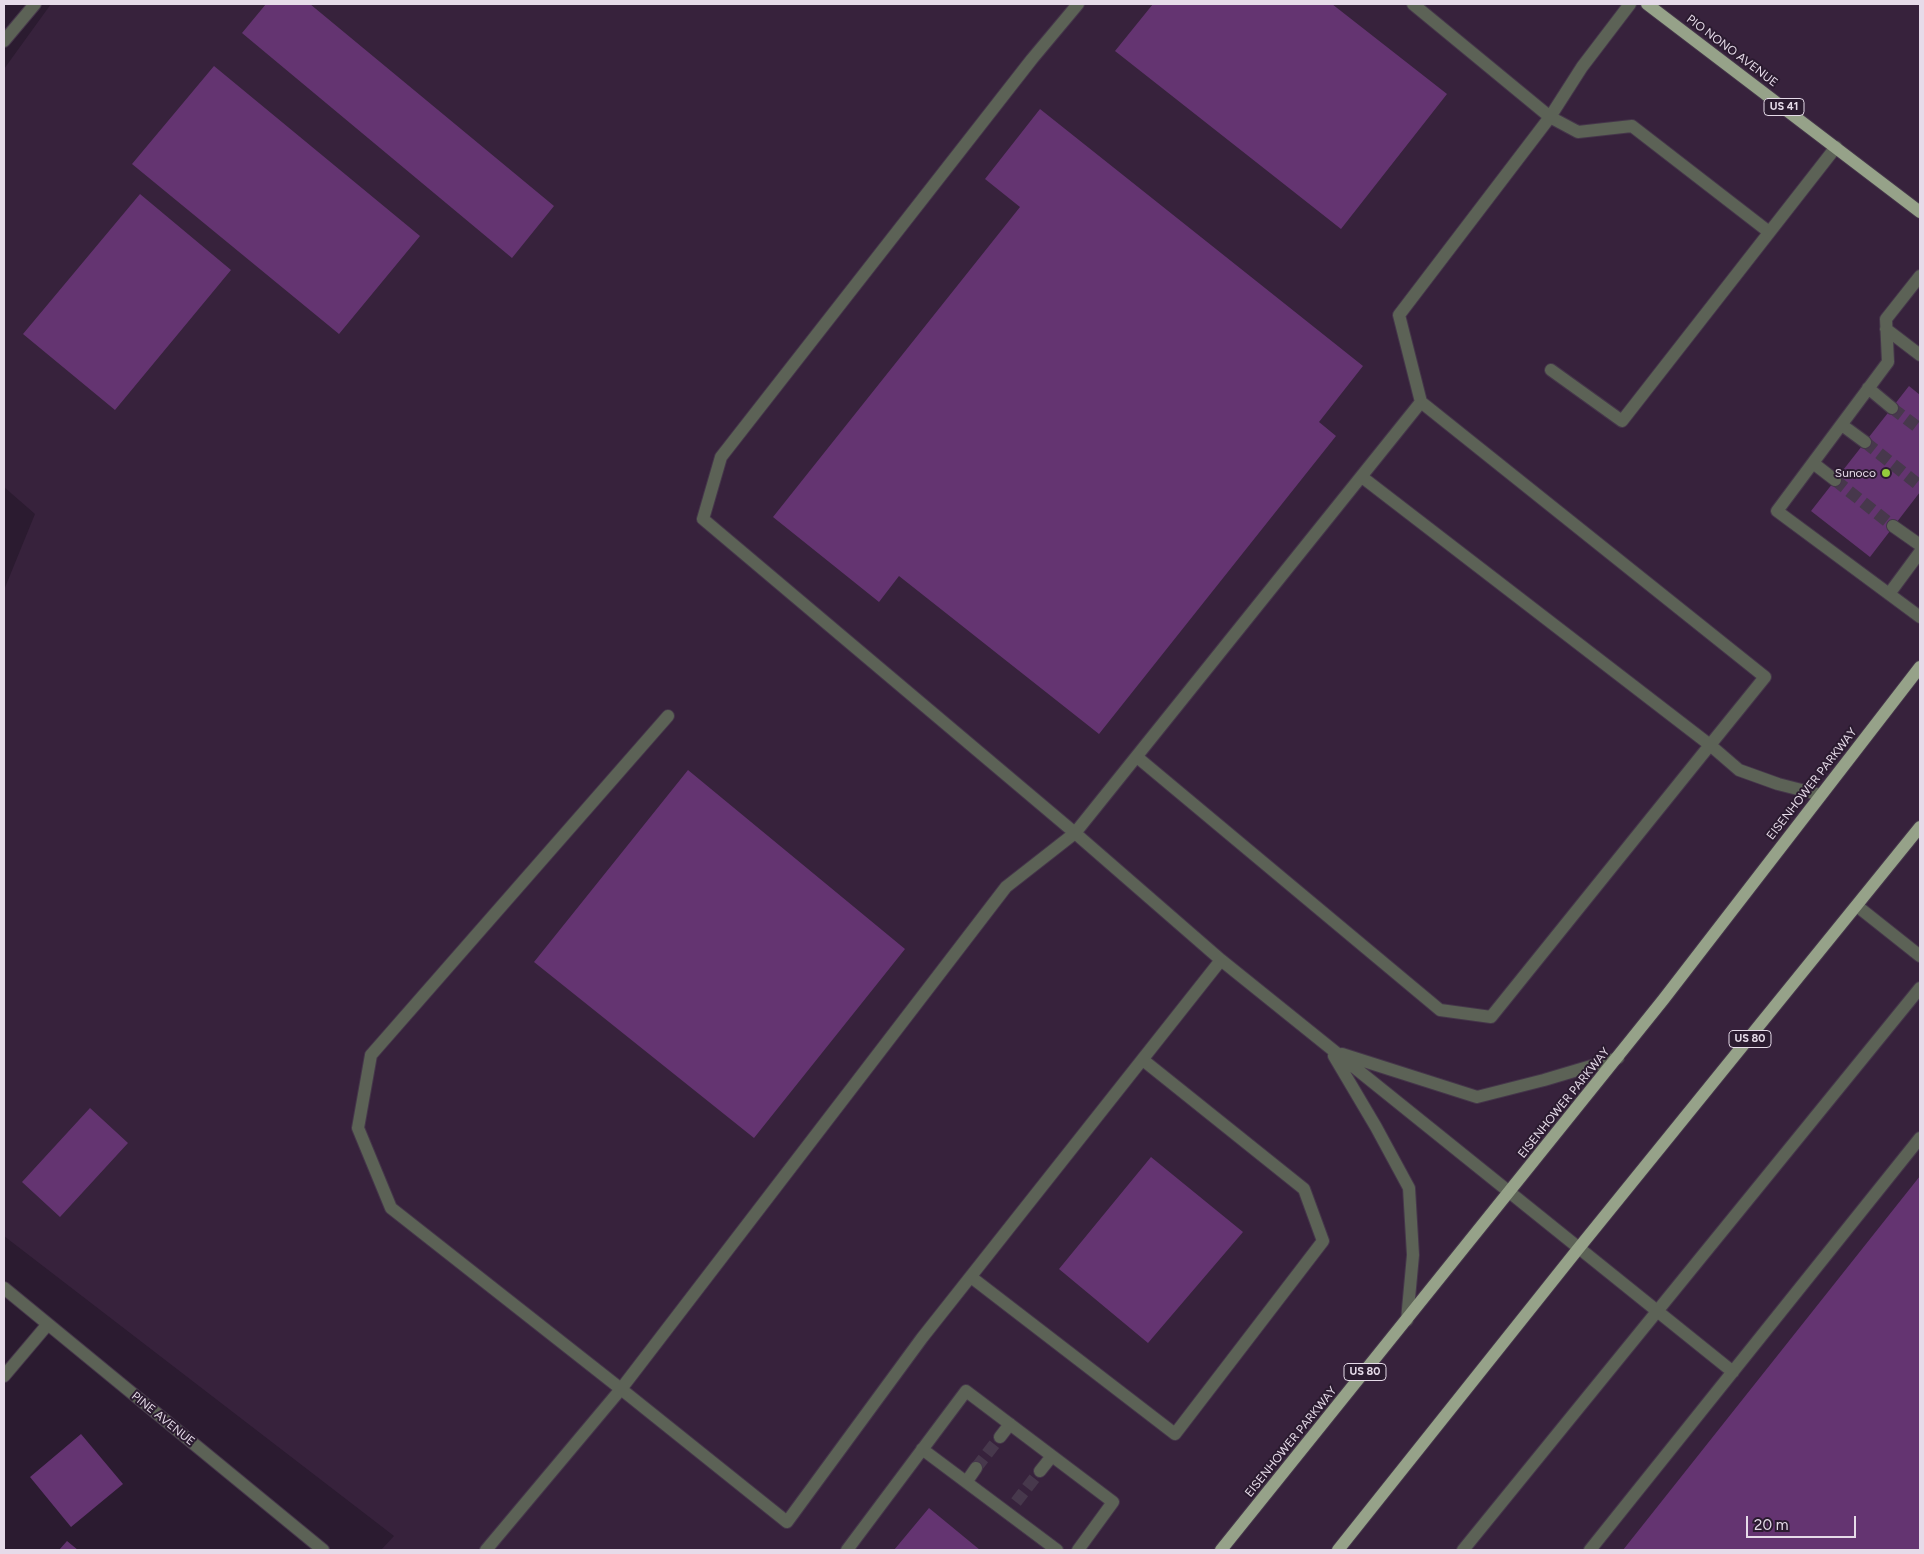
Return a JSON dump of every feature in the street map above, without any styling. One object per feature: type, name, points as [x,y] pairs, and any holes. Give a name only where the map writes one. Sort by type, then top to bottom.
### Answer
[{"type":"main road","name":"PIO NONO AVENUE","points":[[1647,4],[1920,212]]},
{"type":"main road","name":"EISENHOWER PARKWAY","points":[[1221,1550],[1618,1058],[1920,667]]},
{"type":"main road","name":"US 80","points":[[1338,1550],[1578,1249],[1920,827]]},
{"type":"street","points":[[4,40],[35,4]]},
{"type":"street","points":[[1078,4],[1026,67],[722,457],[703,519],[1075,833],[1221,960],[1732,1372]]},
{"type":"street","points":[[1414,4],[1550,117],[1578,132],[1632,126],[1769,232]]},
{"type":"street","points":[[1137,757],[1440,1010],[1491,1017],[1765,677],[1421,402],[1399,315],[1550,117],[1582,67],[1630,4]]},
{"type":"street","points":[[1551,370],[1622,421],[1836,147]]},
{"type":"street","points":[[1920,276],[1886,319],[1888,362],[1777,511],[1920,617]]},
{"type":"street","points":[[1886,329],[1920,355]]},
{"type":"street","points":[[1868,388],[1892,408]]},
{"type":"street","points":[[486,1550],[622,1388],[1006,887],[1075,833],[1421,402]]},
{"type":"street","points":[[1842,425],[1865,442]]},
{"type":"street","points":[[1813,464],[1835,480]]},
{"type":"street","points":[[1362,477],[1710,745],[1739,770],[1778,784],[1821,795]]},
{"type":"street","points":[[1894,526],[1920,545]]},
{"type":"street","points":[[1889,594],[1920,552]]},
{"type":"street","points":[[668,716],[371,1055],[358,1128],[391,1208],[622,1388],[787,1522],[922,1338],[1221,960]]},
{"type":"street","points":[[1857,906],[1920,956]]},
{"type":"street","points":[[1464,1550],[1920,988]]},
{"type":"street","points":[[1332,1050],[1477,1097],[1618,1058]]},
{"type":"street","points":[[1332,1050],[1409,1188],[1412,1255],[1407,1320]]},
{"type":"street","points":[[971,1277],[1175,1434],[1323,1241],[1304,1189],[1142,1060]]},
{"type":"street","points":[[1590,1550],[1920,1138]]},
{"type":"street","name":"PINE AVENUE","points":[[4,1288],[323,1550]]},
{"type":"street","points":[[4,1376],[48,1324]]},
{"type":"street","points":[[848,1550],[966,1391],[1113,1502],[1078,1550]]},
{"type":"street","points":[[1000,1437],[1010,1424]]},
{"type":"street","points":[[922,1449],[967,1481],[1012,1508],[1057,1550]]},
{"type":"street","points":[[1040,1471],[1052,1456]]},
{"type":"street","points":[[967,1481],[976,1468]]},
{"type":"shaded area","points":[[51,4],[1920,4],[1920,1550],[381,1550],[394,1536],[4,1236],[4,590],[35,514],[4,487],[4,69]]},
{"type":"building","points":[[266,4],[310,4],[554,206],[512,258],[242,33]]},
{"type":"building","points":[[1153,4],[1332,4],[1447,94],[1341,229],[1115,51]]},
{"type":"building","points":[[214,66],[420,236],[339,334],[132,164]]},
{"type":"building","points":[[1040,109],[1363,366],[1319,422],[1336,436],[1099,734],[899,576],[879,602],[773,517],[1020,207],[985,179]]},
{"type":"building","points":[[140,194],[231,270],[115,410],[23,334]]},
{"type":"building","points":[[1909,386],[1920,395],[1920,492],[1870,557],[1811,511]]},
{"type":"building","points":[[688,770],[905,949],[754,1138],[534,962]]},
{"type":"building","points":[[90,1108],[128,1143],[60,1217],[22,1182]]},
{"type":"building","points":[[1151,1157],[1243,1232],[1148,1343],[1059,1269]]},
{"type":"building","points":[[1920,1176],[1920,1550],[1623,1550]]},
{"type":"building","points":[[81,1434],[123,1484],[71,1527],[30,1477]]},
{"type":"building","points":[[929,1508],[980,1550],[894,1550]]},
{"type":"building","points":[[67,1541],[78,1550],[59,1550]]},
{"type":"tunnel","points":[[1892,408],[1920,429]]},
{"type":"tunnel","points":[[1865,442],[1920,486]]},
{"type":"tunnel","points":[[1835,480],[1893,526]]},
{"type":"tunnel","points":[[976,1468],[1000,1437]]},
{"type":"tunnel","points":[[1016,1502],[1040,1471]]},
{"type":"place","name":"Sunoco","points":[[1886,473]]}]
